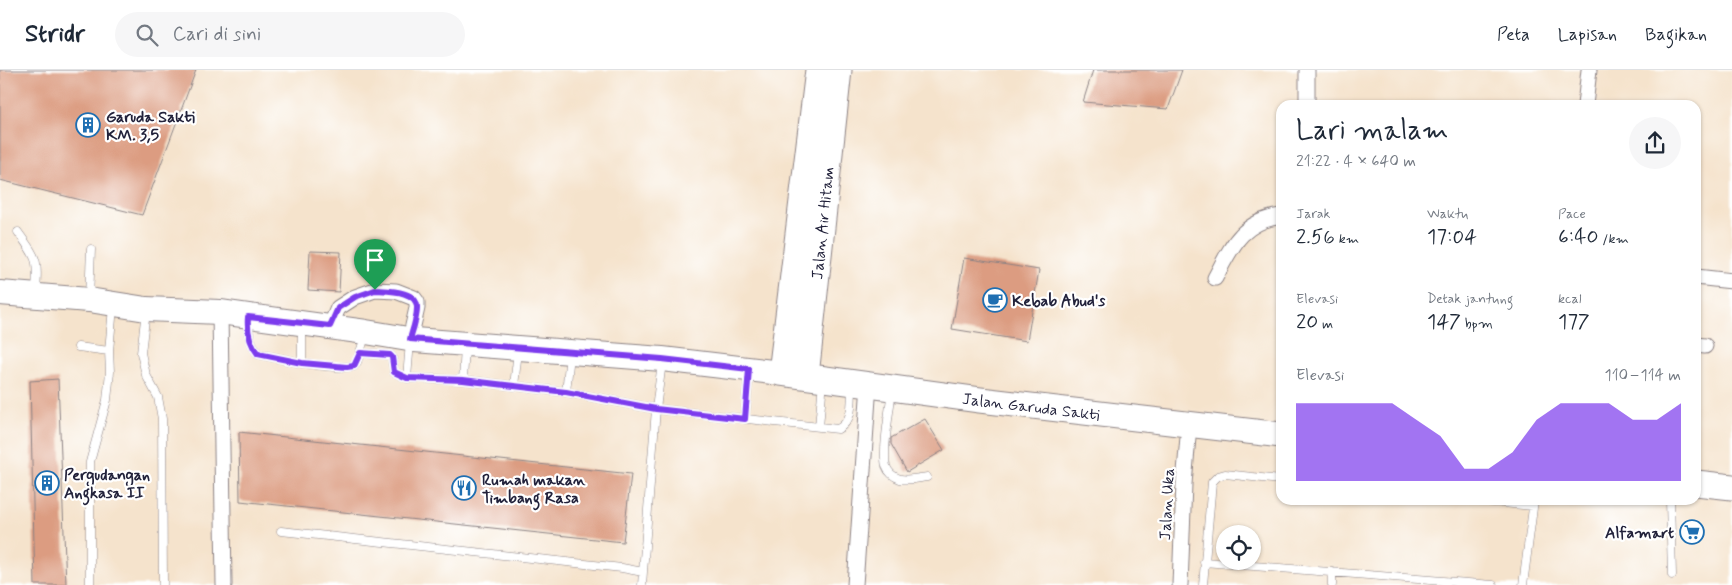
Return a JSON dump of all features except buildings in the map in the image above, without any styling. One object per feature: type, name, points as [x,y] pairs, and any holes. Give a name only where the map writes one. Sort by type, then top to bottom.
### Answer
[{"type":"highway","name":"Jalan Air Hitam","points":[[781,373],[818,70]]},
{"type":"highway","name":"Jalan Air Hitam","points":[[814,377],[839,70]]},
{"type":"highway","name":"Jalan Garuda Sakti","points":[[781,373],[1276,434]]},
{"type":"highway","points":[[1701,484],[1732,487]]},
{"type":"main road","points":[[0,293],[89,300],[146,309],[220,312],[330,326],[363,342],[410,339],[465,343],[662,359],[781,373]]},
{"type":"street","points":[[1307,70],[1307,100]]},
{"type":"street","points":[[1586,100],[1589,70]]},
{"type":"street","points":[[1215,278],[1227,254],[1246,231],[1259,221],[1276,217]]},
{"type":"street","points":[[1701,278],[1732,281]]},
{"type":"street","points":[[330,326],[338,308],[355,297],[375,290],[396,291],[414,298],[417,302],[410,339]]},
{"type":"street","points":[[220,312],[224,585]]},
{"type":"street","points":[[855,585],[871,385]]},
{"type":"street","name":"Jalan Uka","points":[[1180,585],[1184,484],[1189,425]]},
{"type":"lane","points":[[18,232],[34,253],[38,264],[36,297]]},
{"type":"lane","points":[[89,300],[91,249]]},
{"type":"lane","points":[[90,585],[90,462],[107,400],[113,305]]},
{"type":"lane","points":[[146,309],[141,353],[146,375],[158,397],[162,419],[163,585]]},
{"type":"lane","points":[[248,317],[248,331],[251,342],[258,354],[302,363],[347,367],[354,366],[363,342],[390,355],[394,372],[407,378],[463,380],[566,392],[656,409],[745,419],[838,429],[849,419],[871,385]]},
{"type":"lane","points":[[302,323],[302,363]]},
{"type":"lane","points":[[407,378],[410,339]]},
{"type":"lane","points":[[463,380],[465,343]]},
{"type":"lane","points":[[78,347],[109,351]]},
{"type":"lane","points":[[514,386],[518,347]]},
{"type":"lane","points":[[566,392],[570,351]]},
{"type":"lane","points":[[642,585],[656,409],[662,359]]},
{"type":"lane","points":[[745,419],[749,369]]},
{"type":"lane","points":[[814,377],[819,426]]},
{"type":"lane","points":[[871,385],[886,450],[886,466],[889,472],[899,479],[907,480],[928,477]]},
{"type":"lane","points":[[1203,585],[1210,487],[1215,479],[1224,474],[1276,479]]},
{"type":"lane","points":[[1524,585],[1533,505]]},
{"type":"lane","points":[[1670,505],[1672,576]]},
{"type":"lane","points":[[281,531],[536,558],[643,572]]},
{"type":"lane","points":[[1204,562],[1494,585]]},
{"type":"lane","points":[[1332,572],[1332,585]]},
{"type":"place","name":"Garuda Sakti KM. 3,5","points":[[88,125]]},
{"type":"place","name":"Kebab Abud's","points":[[995,300]]},
{"type":"place","name":"Pergudangan Angkasa II","points":[[47,483]]},
{"type":"place","name":"Rumah makan Timbang Rasa","points":[[464,488]]},
{"type":"place","name":"Alfamart","points":[[1692,532]]},
{"type":"route","points":[[375,290],[396,291],[414,298],[417,302],[410,339],[662,359],[749,369],[745,419],[656,409],[566,392],[463,380],[407,378],[394,372],[393,361],[390,355],[360,353],[354,366],[347,367],[302,363],[258,354],[254,349],[248,331],[248,317],[330,326],[338,308],[355,297],[375,290]]}]
